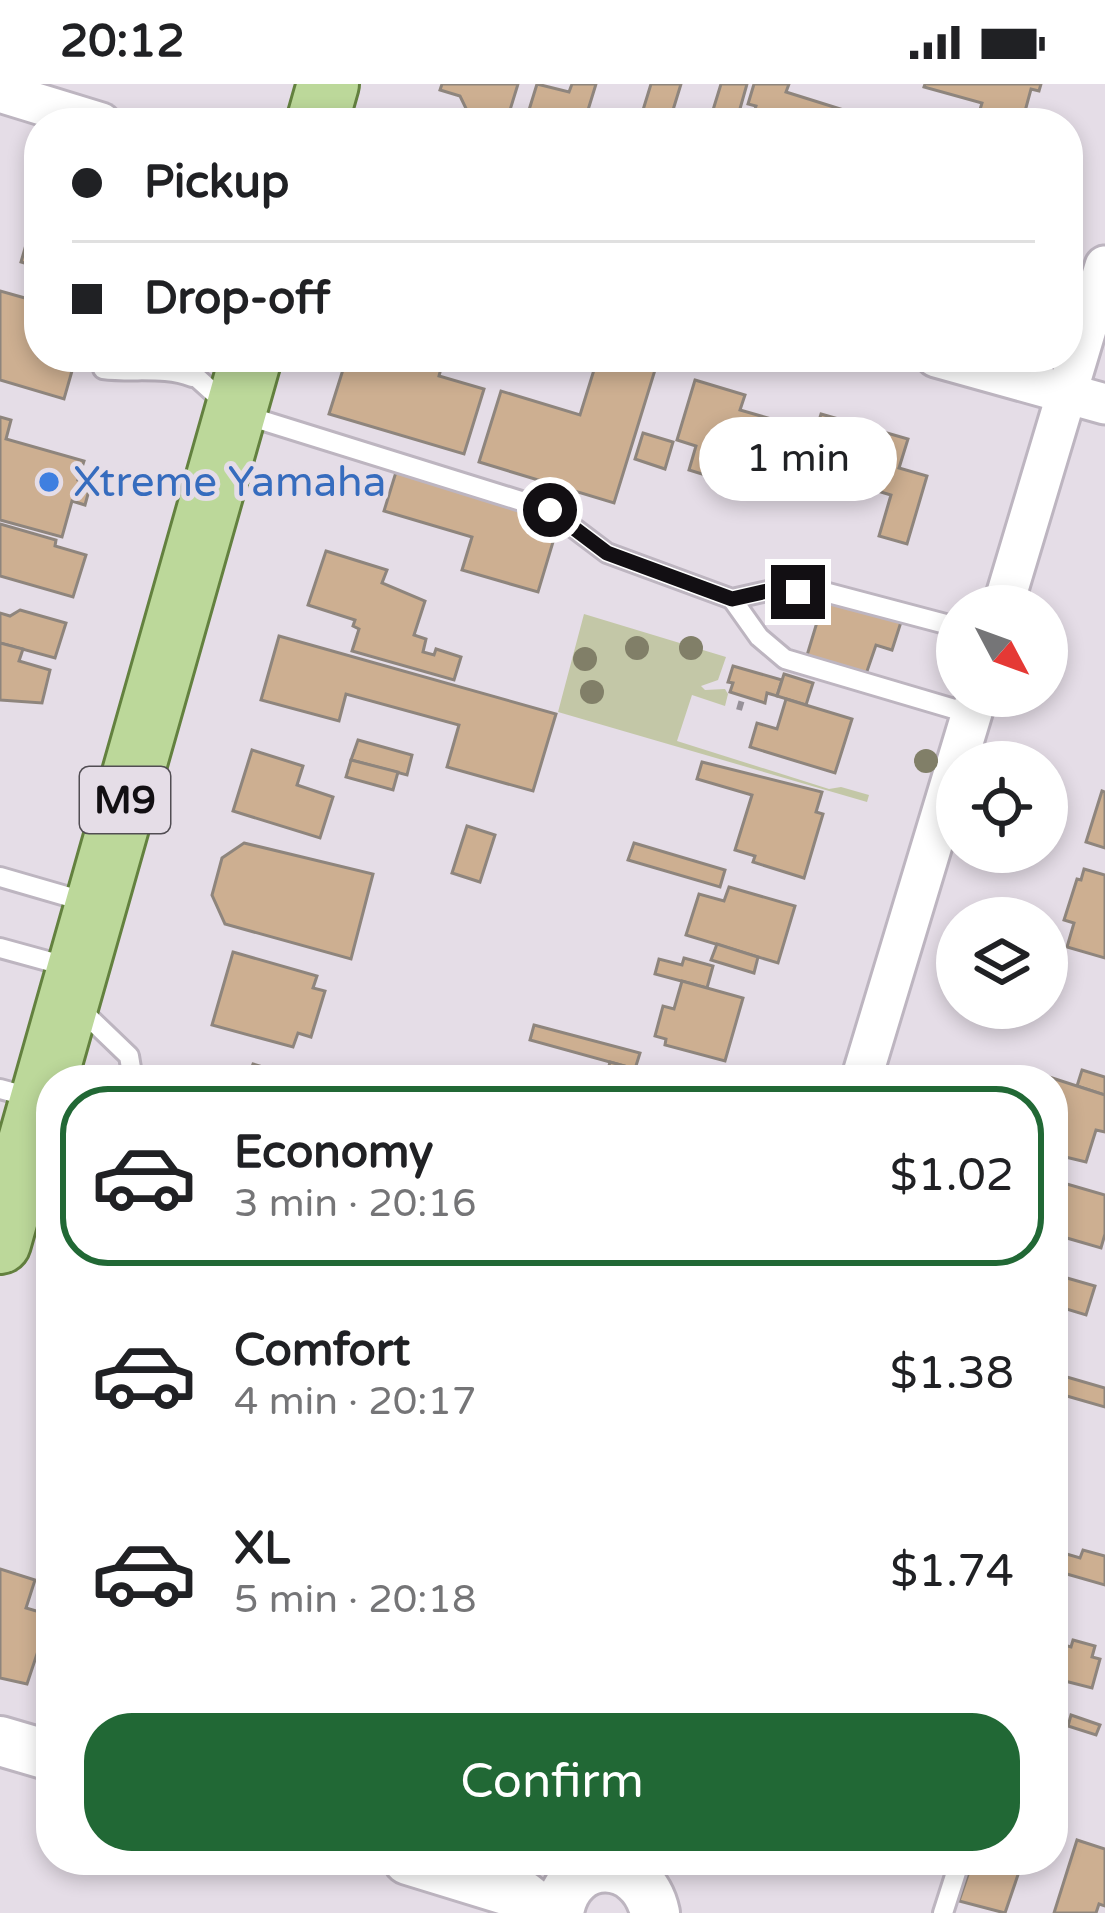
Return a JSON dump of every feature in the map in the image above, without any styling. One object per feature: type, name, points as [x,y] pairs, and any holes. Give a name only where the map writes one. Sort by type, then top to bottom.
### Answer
[{"type":"main road","name":"M9","points":[[48,1065],[95,904],[228,383]]},
{"type":"main road","name":"M9","points":[[0,1243],[29,1125]]},
{"type":"street","points":[[0,92],[52,108]]},
{"type":"street","points":[[1083,340],[1105,266]]},
{"type":"street","points":[[991,372],[1105,404]]},
{"type":"street","points":[[1010,585],[1073,372]]},
{"type":"street","points":[[866,1065],[970,717]]},
{"type":"street","points":[[0,1741],[36,1752]]},
{"type":"street","points":[[500,1875],[605,1892]]},
{"type":"lane","points":[[173,372],[228,383],[550,510],[607,553],[732,599],[776,589],[818,590],[936,621]]},
{"type":"lane","points":[[732,599],[759,637],[785,659],[936,696]]},
{"type":"lane","points":[[0,877],[95,904]]},
{"type":"lane","points":[[0,948],[73,984],[129,1056],[130,1065]]},
{"type":"lane","points":[[943,1913],[955,1875]]},
{"type":"path","points":[[739,710],[743,696]]},
{"type":"green space","points":[[584,614],[726,657],[718,680],[701,686],[725,689],[725,706],[692,695],[677,741],[829,789],[841,787],[869,795],[867,802],[558,712]]},
{"type":"building","points":[[442,84],[518,84],[511,108],[466,108],[460,96],[440,90]]},
{"type":"building","points":[[537,84],[569,92],[572,84],[596,84],[589,108],[530,108]]},
{"type":"building","points":[[651,84],[681,84],[674,108],[644,108]]},
{"type":"building","points":[[721,84],[747,84],[740,108],[714,108]]},
{"type":"building","points":[[754,84],[789,84],[786,92],[837,108],[755,108],[748,104]]},
{"type":"building","points":[[1041,84],[1039,91],[1031,89],[1026,108],[980,108],[982,103],[924,87]]},
{"type":"building","points":[[0,291],[24,298],[24,372],[72,372],[64,399],[0,380]]},
{"type":"building","points":[[342,372],[440,372],[439,376],[484,389],[464,454],[329,414]]},
{"type":"building","points":[[593,372],[654,372],[614,503],[479,462],[501,391],[580,415]]},
{"type":"building","points":[[695,380],[745,395],[740,410],[775,420],[754,490],[689,470],[696,446],[677,440]]},
{"type":"building","points":[[821,414],[908,439],[899,468],[927,476],[907,544],[879,536],[891,495],[804,469]]},
{"type":"building","points":[[0,417],[11,420],[6,439],[84,461],[78,480],[91,483],[85,505],[72,501],[62,537],[0,520]]},
{"type":"building","points":[[643,433],[673,442],[665,469],[635,459]]},
{"type":"building","points":[[396,472],[559,522],[538,592],[462,570],[472,537],[384,511]]},
{"type":"building","points":[[0,524],[56,540],[55,546],[86,555],[73,597],[0,576]]},
{"type":"building","points":[[326,551],[387,570],[382,583],[425,601],[414,635],[426,639],[423,652],[434,655],[436,649],[461,657],[454,680],[352,651],[359,629],[353,626],[355,620],[308,605]]},
{"type":"building","points":[[824,599],[901,622],[892,650],[876,645],[864,680],[805,662]]},
{"type":"building","points":[[20,610],[66,623],[55,658],[0,643],[0,613],[10,616]]},
{"type":"building","points":[[279,636],[556,714],[533,791],[447,767],[459,725],[346,694],[339,721],[261,700]]},
{"type":"building","points":[[0,643],[23,649],[19,661],[50,670],[42,703],[0,700]]},
{"type":"building","points":[[733,666],[782,680],[777,696],[767,693],[765,703],[730,692]]},
{"type":"building","points":[[784,674],[813,683],[806,705],[777,696]]},
{"type":"building","points":[[786,699],[852,719],[835,773],[750,747],[757,723],[777,729]]},
{"type":"building","points":[[358,740],[412,755],[407,775],[351,760]]},
{"type":"building","points":[[252,750],[303,766],[297,785],[333,797],[320,838],[233,811]]},
{"type":"building","points":[[351,760],[398,772],[393,790],[346,777]]},
{"type":"building","points":[[702,762],[822,792],[816,812],[823,814],[804,878],[753,862],[755,856],[735,850],[752,795],[697,779]]},
{"type":"building","points":[[1105,792],[1105,848],[1086,842]]},
{"type":"building","points":[[467,826],[495,835],[480,882],[452,873]]},
{"type":"building","points":[[244,843],[373,874],[351,959],[225,924],[212,895],[222,858]]},
{"type":"building","points":[[634,843],[725,870],[720,887],[628,860]]},
{"type":"building","points":[[1084,869],[1105,875],[1105,958],[1068,947],[1074,923],[1068,921],[1068,907],[1077,879],[1081,880]]},
{"type":"building","points":[[729,887],[795,906],[778,963],[686,935],[699,894],[724,901]]},
{"type":"building","points":[[717,944],[758,957],[754,973],[711,960]]},
{"type":"building","points":[[233,952],[317,976],[313,988],[325,991],[311,1037],[298,1033],[293,1047],[212,1025]]},
{"type":"building","points":[[684,958],[713,966],[707,988],[655,974],[659,959],[682,965]]},
{"type":"building","points":[[682,981],[743,998],[725,1061],[665,1045],[666,1039],[655,1036],[663,1006],[674,1009]]},
{"type":"building","points":[[534,1025],[640,1053],[636,1065],[621,1065],[530,1040]]},
{"type":"building","points":[[1082,1070],[1105,1077],[1105,1095],[1077,1086]]},
{"type":"building","points":[[1068,1083],[1105,1095],[1105,1132],[1096,1130],[1086,1162],[1068,1158]]},
{"type":"building","points":[[1068,1184],[1105,1195],[1101,1248],[1068,1238]]},
{"type":"building","points":[[1068,1278],[1095,1286],[1086,1315],[1068,1310]]},
{"type":"building","points":[[1068,1377],[1105,1388],[1105,1407],[1068,1396]]},
{"type":"building","points":[[1083,1550],[1105,1556],[1105,1585],[1068,1574],[1068,1554],[1080,1558]]},
{"type":"building","points":[[0,1569],[35,1580],[26,1608],[36,1611],[36,1657],[27,1684],[0,1678]]},
{"type":"building","points":[[1073,1640],[1095,1646],[1092,1657],[1100,1659],[1092,1688],[1068,1682]]},
{"type":"building","points":[[1071,1715],[1100,1725],[1096,1735],[1068,1726]]},
{"type":"building","points":[[1077,1840],[1105,1849],[1105,1906],[1099,1904],[1096,1913],[1054,1913]]},
{"type":"building","points":[[968,1875],[1018,1875],[1005,1913],[959,1901]]},
{"type":"place","name":"Xtreme Yamaha","points":[[49,482]]},
{"type":"route","points":[[550,510],[607,553],[732,599],[776,589],[798,592]]}]
